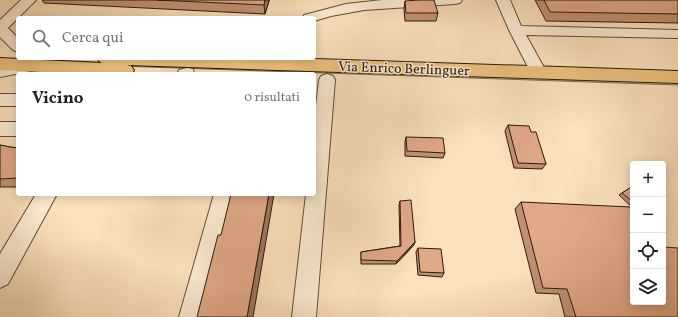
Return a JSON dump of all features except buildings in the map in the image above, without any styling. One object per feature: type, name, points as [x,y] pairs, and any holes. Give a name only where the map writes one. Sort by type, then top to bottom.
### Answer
[{"type":"main road","points":[[0,55],[16,58]]},
{"type":"main road","points":[[0,64],[24,60],[174,72]]},
{"type":"main road","name":"Via Enrico Berlinguer","points":[[231,60],[539,73],[678,77]]},
{"type":"main road","name":"Via Enrico Berlinguer","points":[[320,80],[678,91]]},
{"type":"street","points":[[0,28],[29,0]]},
{"type":"street","points":[[314,16],[328,10],[354,4],[455,0]]},
{"type":"street","points":[[503,0],[516,30],[539,73]]},
{"type":"street","points":[[0,28],[16,28]]},
{"type":"street","points":[[0,28],[16,45]]},
{"type":"street","points":[[516,30],[678,34]]},
{"type":"street","points":[[0,72],[24,60]]},
{"type":"street","points":[[316,169],[320,80]]},
{"type":"street","points":[[0,100],[16,100]]},
{"type":"street","points":[[0,129],[16,129]]},
{"type":"street","points":[[0,276],[46,196]]},
{"type":"street","points":[[191,317],[223,196]]},
{"type":"street","points":[[304,317],[314,196]]},
{"type":"green space","points":[[0,59],[678,82],[678,85],[316,72],[0,62]]}]
